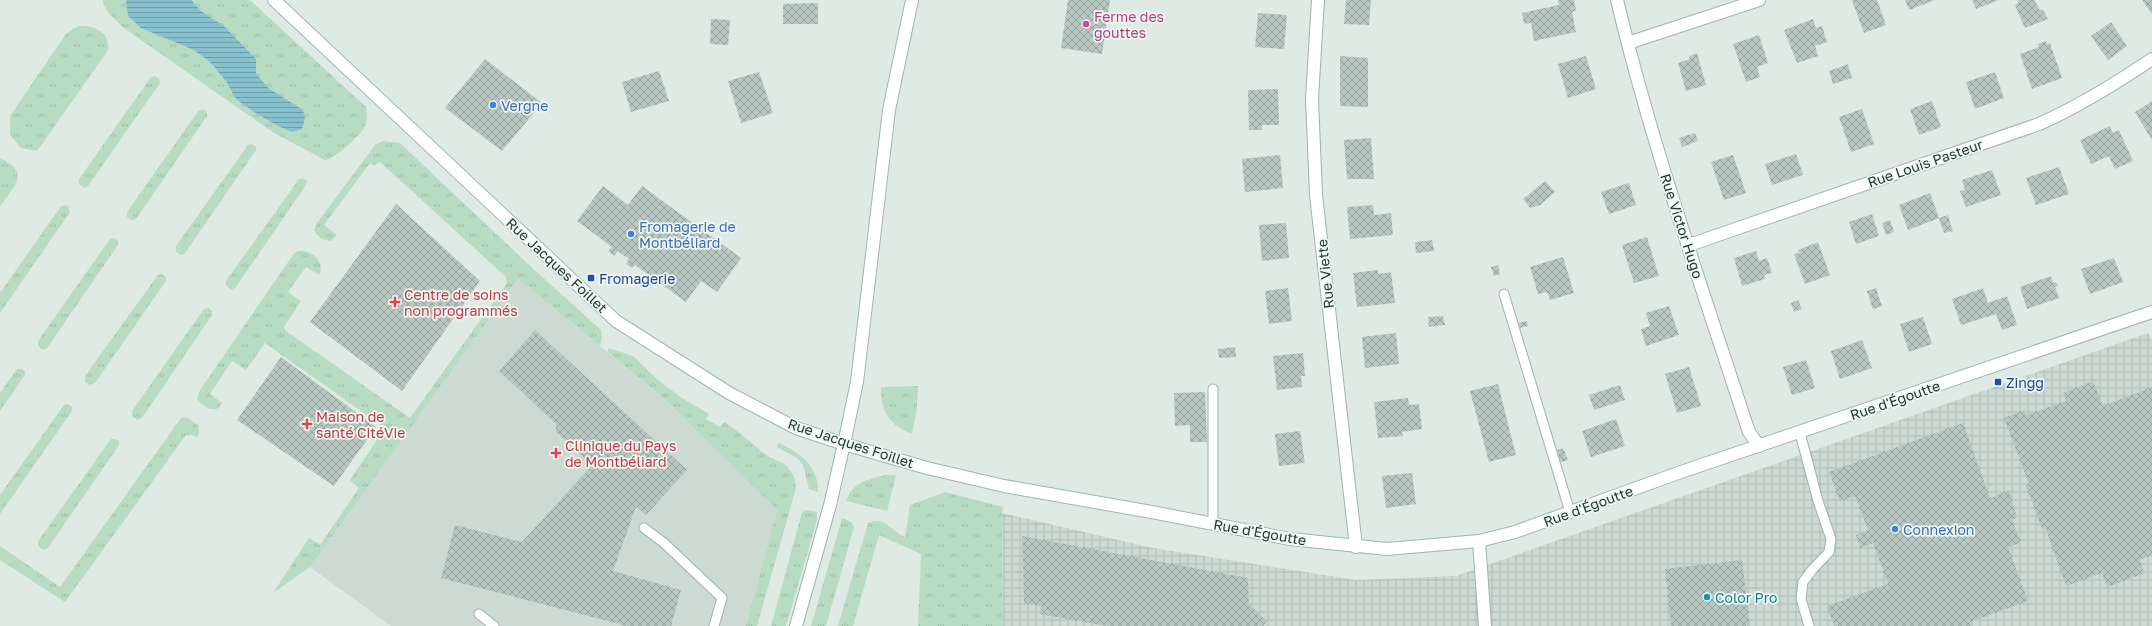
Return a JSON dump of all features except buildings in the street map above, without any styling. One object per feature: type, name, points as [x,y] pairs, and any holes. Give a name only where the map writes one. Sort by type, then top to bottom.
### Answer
[{"type":"main road","name":"Rue Jacques Foillet","points":[[274,0],[616,321],[729,394],[796,428],[844,444],[927,468],[1004,486]]},
{"type":"main road","points":[[796,626],[830,505],[857,382],[889,110],[912,0]]},
{"type":"main road","name":"Rue Viette","points":[[1318,0],[1312,98],[1316,195],[1356,547]]},
{"type":"main road","name":"Rue Victor Hugo","points":[[1618,0],[1628,43],[1674,206],[1749,432],[1759,446]]},
{"type":"main road","points":[[1628,43],[1758,0]]},
{"type":"main road","name":"Rue Louis Pasteur","points":[[1687,243],[1696,243],[2038,124],[2072,109],[2108,89],[2152,59]]},
{"type":"main road","name":"Rue d'Égoutte","points":[[1004,486],[1290,539],[1356,547],[1387,549],[1478,541],[1515,532],[1759,446],[2152,312]]},
{"type":"main road","points":[[1478,541],[1485,626]]},
{"type":"lane","points":[[1504,294],[1570,512]]},
{"type":"lane","points":[[1213,389],[1213,524]]},
{"type":"lane","points":[[1800,433],[1830,539],[1830,552],[1812,570],[1803,582],[1801,599],[1809,626]]},
{"type":"lane","points":[[644,528],[664,542],[722,598],[714,626]]},
{"type":"lane","points":[[479,614],[494,626]]},
{"type":"shaded area","name":"Clinique du Pays de Montbéliard","points":[[518,279],[660,395],[777,510],[746,626],[391,626],[310,567]]},
{"type":"shaded area","points":[[2148,333],[2152,341],[2152,626],[1003,626],[1002,513],[1153,548],[1356,580],[1456,576]]},
{"type":"green space","points":[[103,0],[250,0],[366,107],[366,124],[359,135],[347,146],[335,156],[325,160],[274,133],[124,28],[105,8]]},
{"type":"green space","points":[[81,26],[92,27],[102,32],[108,41],[107,52],[37,151],[21,148],[10,135],[10,116],[66,34],[74,28]]},
{"type":"green space","points":[[155,76],[159,79],[160,83],[88,186],[84,188],[79,184],[79,179],[151,77]]},
{"type":"green space","points":[[199,110],[207,112],[207,116],[136,219],[132,221],[127,217],[127,212]]},
{"type":"green space","points":[[383,141],[400,143],[528,264],[601,330],[602,337],[600,346],[518,279],[310,567],[273,593],[309,538],[320,545],[359,488],[350,480],[385,428],[265,343],[246,370],[232,361],[210,394],[222,403],[219,408],[207,408],[197,399],[200,390],[295,252],[305,251],[315,256],[321,270],[319,275],[306,267],[288,292],[301,301],[284,327],[286,331],[410,418],[507,283],[506,277],[380,162],[374,166],[370,163],[324,225],[337,235],[331,241],[323,239],[317,235],[314,230],[317,223],[375,145]]},
{"type":"green space","points":[[252,144],[256,147],[256,150],[185,253],[181,255],[176,252],[176,246],[248,145]]},
{"type":"green space","points":[[0,158],[10,164],[18,174],[15,186],[0,206]]},
{"type":"green space","points":[[303,178],[307,181],[306,185],[236,287],[231,290],[226,285],[226,281],[299,179]]},
{"type":"green space","points":[[66,205],[70,212],[0,313],[0,293],[61,206]]},
{"type":"green space","points":[[114,238],[118,241],[118,245],[47,348],[43,350],[38,346],[38,341],[110,239]]},
{"type":"green space","points":[[162,274],[166,277],[166,281],[95,383],[90,385],[85,382],[85,376],[158,275]]},
{"type":"green space","points":[[209,308],[212,311],[212,315],[142,418],[137,420],[132,416],[132,411],[204,309]]},
{"type":"green space","points":[[608,348],[633,356],[659,381],[682,398],[709,414],[706,419],[720,427],[724,422],[768,456],[785,464],[792,474],[795,480],[796,488],[757,626],[746,626],[777,510],[660,395],[608,352]]},
{"type":"green space","points":[[17,369],[25,371],[25,375],[0,411],[0,393]]},
{"type":"green space","points":[[918,386],[917,408],[912,434],[898,427],[888,416],[882,403],[881,387]]},
{"type":"green space","points":[[68,404],[72,407],[72,411],[0,514],[0,495],[64,405]]},
{"type":"green space","points":[[186,417],[198,425],[199,432],[197,438],[192,435],[186,435],[65,602],[0,560],[0,546],[60,587],[181,418]]},
{"type":"green space","points":[[111,439],[119,441],[119,445],[48,548],[43,550],[38,546],[38,541]]},
{"type":"green space","points":[[779,443],[801,456],[812,468],[817,483],[818,492],[809,489],[803,465],[797,458],[777,447]]},
{"type":"green space","points":[[885,475],[896,475],[887,511],[846,501],[853,490],[861,483]]},
{"type":"green space","points":[[945,492],[1003,507],[1003,626],[918,626],[921,554],[879,535],[853,626],[838,626],[868,523],[879,521],[888,525],[900,535],[905,537],[910,505]]},
{"type":"green space","points":[[807,510],[817,512],[817,520],[786,626],[771,626],[801,516],[803,511]]},
{"type":"green space","points":[[842,518],[852,522],[854,527],[826,626],[811,626]]},
{"type":"water","points":[[126,0],[191,0],[201,11],[225,27],[256,59],[256,74],[268,88],[303,110],[305,118],[302,129],[292,132],[276,125],[236,99],[226,81],[211,63],[194,50],[141,28],[128,16]]},
{"type":"place","name":"Ferme des gouttes","points":[[1086,24]]},
{"type":"place","name":"Vergne","points":[[493,105]]},
{"type":"place","name":"Fromagerie de Montbéliard","points":[[631,234]]},
{"type":"place","name":"Fromagerie","points":[[591,278]]},
{"type":"place","name":"Centre de soins non programmés","points":[[395,302]]},
{"type":"place","name":"Zingg","points":[[1998,382]]},
{"type":"place","name":"Maison de santé CitéVie","points":[[307,424]]},
{"type":"place","name":"Clinique du Pays de Montbéliard","points":[[556,453]]},
{"type":"place","name":"Connexion","points":[[1895,529]]},
{"type":"place","name":"Color Pro","points":[[1707,597]]}]
